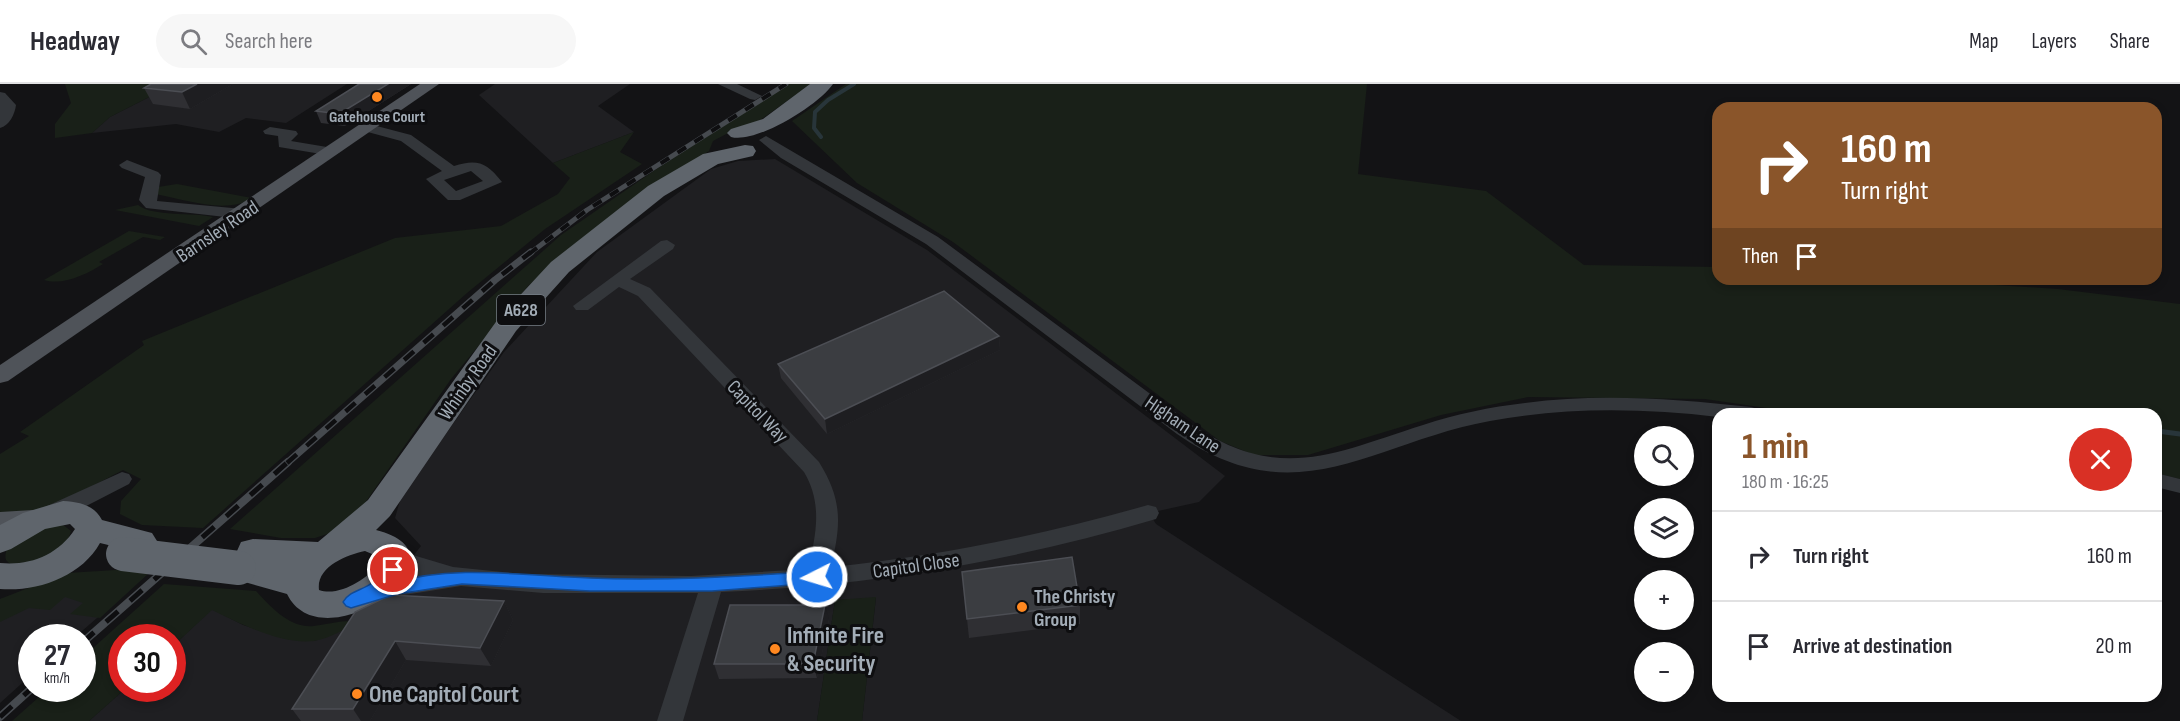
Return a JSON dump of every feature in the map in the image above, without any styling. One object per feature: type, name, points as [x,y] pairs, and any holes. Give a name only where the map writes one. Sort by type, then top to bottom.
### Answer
[{"type":"highway","name":"Whinby Road","points":[[329,551],[379,508],[507,325],[560,267],[610,225],[656,191],[746,142],[823,84]]},
{"type":"highway","points":[[329,551],[311,565],[303,577],[301,586],[304,597],[312,602],[335,605],[351,602],[384,582],[393,570],[379,508]]},
{"type":"highway","points":[[0,541],[40,518],[74,513],[90,525],[132,548]]},
{"type":"highway","points":[[16,577],[78,549],[90,525]]},
{"type":"highway","points":[[16,577],[85,556],[132,548],[246,560],[306,556],[329,551],[357,540],[389,550]]},
{"type":"highway","points":[[246,560],[301,586]]},
{"type":"main road","name":"Barnsley Road","points":[[0,376],[243,214],[431,84]]},
{"type":"main road","points":[[0,522],[40,518]]},
{"type":"street","points":[[725,84],[755,96]]},
{"type":"street","points":[[0,96],[9,105],[8,112],[0,124]]},
{"type":"street","points":[[369,128],[414,140],[452,172]]},
{"type":"street","points":[[270,130],[291,134],[284,138],[284,144],[333,152]]},
{"type":"street","name":"Higham Lane","points":[[746,142],[786,155],[928,237],[1008,294],[1172,420],[1219,451],[1246,461],[1277,466],[1317,466],[1452,423],[1508,411],[1560,405],[1712,409]]},
{"type":"street","points":[[127,165],[153,175],[147,200],[152,205],[165,208],[204,208],[243,214]]},
{"type":"street","points":[[582,306],[666,245]]},
{"type":"street","name":"Capitol Way","points":[[618,280],[644,292],[812,467],[824,483],[829,501],[828,524],[817,577]]},
{"type":"street","points":[[40,518],[122,479],[96,507],[90,525]]},
{"type":"street","points":[[2162,482],[2180,486]]},
{"type":"street","name":"Capitol Close","points":[[351,602],[398,587],[462,578],[590,585],[712,585],[893,569],[992,554],[1082,535],[1148,513]]},
{"type":"street","name":"Capitol Close","points":[[389,550],[462,578]]},
{"type":"street","points":[[670,721],[712,585]]},
{"type":"shaded area","points":[[65,84],[159,84],[157,93],[110,117],[92,133],[55,138],[55,124],[71,103]]},
{"type":"shaded area","points":[[159,84],[347,84],[286,123],[246,118],[219,132],[176,124],[92,133],[110,117],[157,93]]},
{"type":"shaded area","points":[[495,84],[630,84],[598,106],[634,132],[553,163],[479,95]]},
{"type":"shaded area","points":[[789,84],[811,84],[753,125],[730,132],[713,141],[709,151],[616,212],[529,285],[451,379],[358,513],[336,531],[315,538],[281,538],[230,529],[561,235],[655,170]]},
{"type":"shaded area","points":[[846,84],[1367,84],[1358,174],[1486,191],[1584,265],[1712,267],[1712,285],[1995,285],[2058,289],[2180,304],[2180,479],[2162,474],[2162,408],[1767,408],[1705,399],[1528,397],[1441,415],[1308,455],[1254,455],[1220,441],[953,242],[857,183],[792,121]]},
{"type":"shaded area","points":[[634,132],[620,152],[642,164],[545,229],[467,293],[203,528],[142,525],[120,514],[121,501],[141,479],[123,470],[47,506],[14,514],[0,514],[0,454],[29,436],[20,432],[144,345],[142,341],[395,238],[501,226],[558,194],[570,178],[553,163]]},
{"type":"shaded area","points":[[775,159],[927,250],[1225,476],[1199,502],[1149,513],[1156,524],[1461,721],[862,721],[876,598],[835,600],[817,721],[89,721],[110,702],[186,702],[186,634],[212,609],[243,625],[280,637],[314,641],[361,622],[421,546],[395,518],[401,497],[504,352],[597,252],[711,169],[738,161]]},
{"type":"shaded area","points":[[177,184],[252,198],[242,203],[218,206],[155,194],[158,187]]},
{"type":"shaded area","points":[[138,205],[163,213],[213,217],[199,226],[115,210]]},
{"type":"shaded area","points":[[129,231],[165,237],[160,240],[143,237],[99,262],[103,264],[90,272],[75,278],[59,281],[44,280]]},
{"type":"shaded area","points":[[62,524],[71,531],[67,543],[40,561],[10,564],[6,560],[6,551],[17,539],[35,531]]},
{"type":"shaded area","points":[[116,570],[150,572],[90,624],[18,624],[18,687],[0,703],[0,599]]},
{"type":"shaded area","points":[[116,570],[150,572],[100,618],[70,614],[83,603],[65,597],[50,610],[29,608],[0,622],[0,599],[67,573]]},
{"type":"shaded area","points":[[164,584],[256,591],[281,615],[305,626],[343,621],[361,622],[314,641],[288,640],[261,632],[212,610],[186,634],[186,624],[120,624]]},
{"type":"shaded area","points":[[876,597],[862,721],[817,721],[835,600]]},
{"type":"shaded area","points":[[108,634],[108,702],[110,702],[89,721],[12,721],[33,702],[96,702],[96,645]]},
{"type":"building","points":[[151,84],[197,84],[182,92],[144,88]]},
{"type":"building","points":[[359,84],[388,84],[339,114],[316,111]]},
{"type":"building","points":[[944,291],[999,336],[825,419],[778,364]]},
{"type":"building","points":[[1072,557],[1080,605],[967,619],[962,572]]},
{"type":"building","points":[[390,595],[504,601],[480,648],[395,641],[353,709],[292,709],[355,612]]},
{"type":"building","name":"Infinite Fire & Security","points":[[730,605],[825,605],[813,664],[714,664]]},
{"type":"waterway","points":[[821,137],[814,128],[815,112],[828,100],[854,84]]},
{"type":"waterway","points":[[2162,432],[2180,434]]},
{"type":"railway","points":[[529,254],[587,210],[786,84]]},
{"type":"railway","points":[[287,463],[495,280],[531,252]]},
{"type":"railway","points":[[96,631],[288,462]]},
{"type":"railway","points":[[0,717],[18,701]]},
{"type":"place","name":"Gatehouse Court","points":[[377,97]]},
{"type":"place","name":"The Christy Group","points":[[1022,607]]},
{"type":"place","name":"Infinite Fire & Security","points":[[775,649]]},
{"type":"place","name":"One Capitol Court","points":[[357,694]]},
{"type":"route","points":[[393,570],[378,587],[351,602],[398,587],[462,578],[590,585],[712,585],[817,577]]}]
